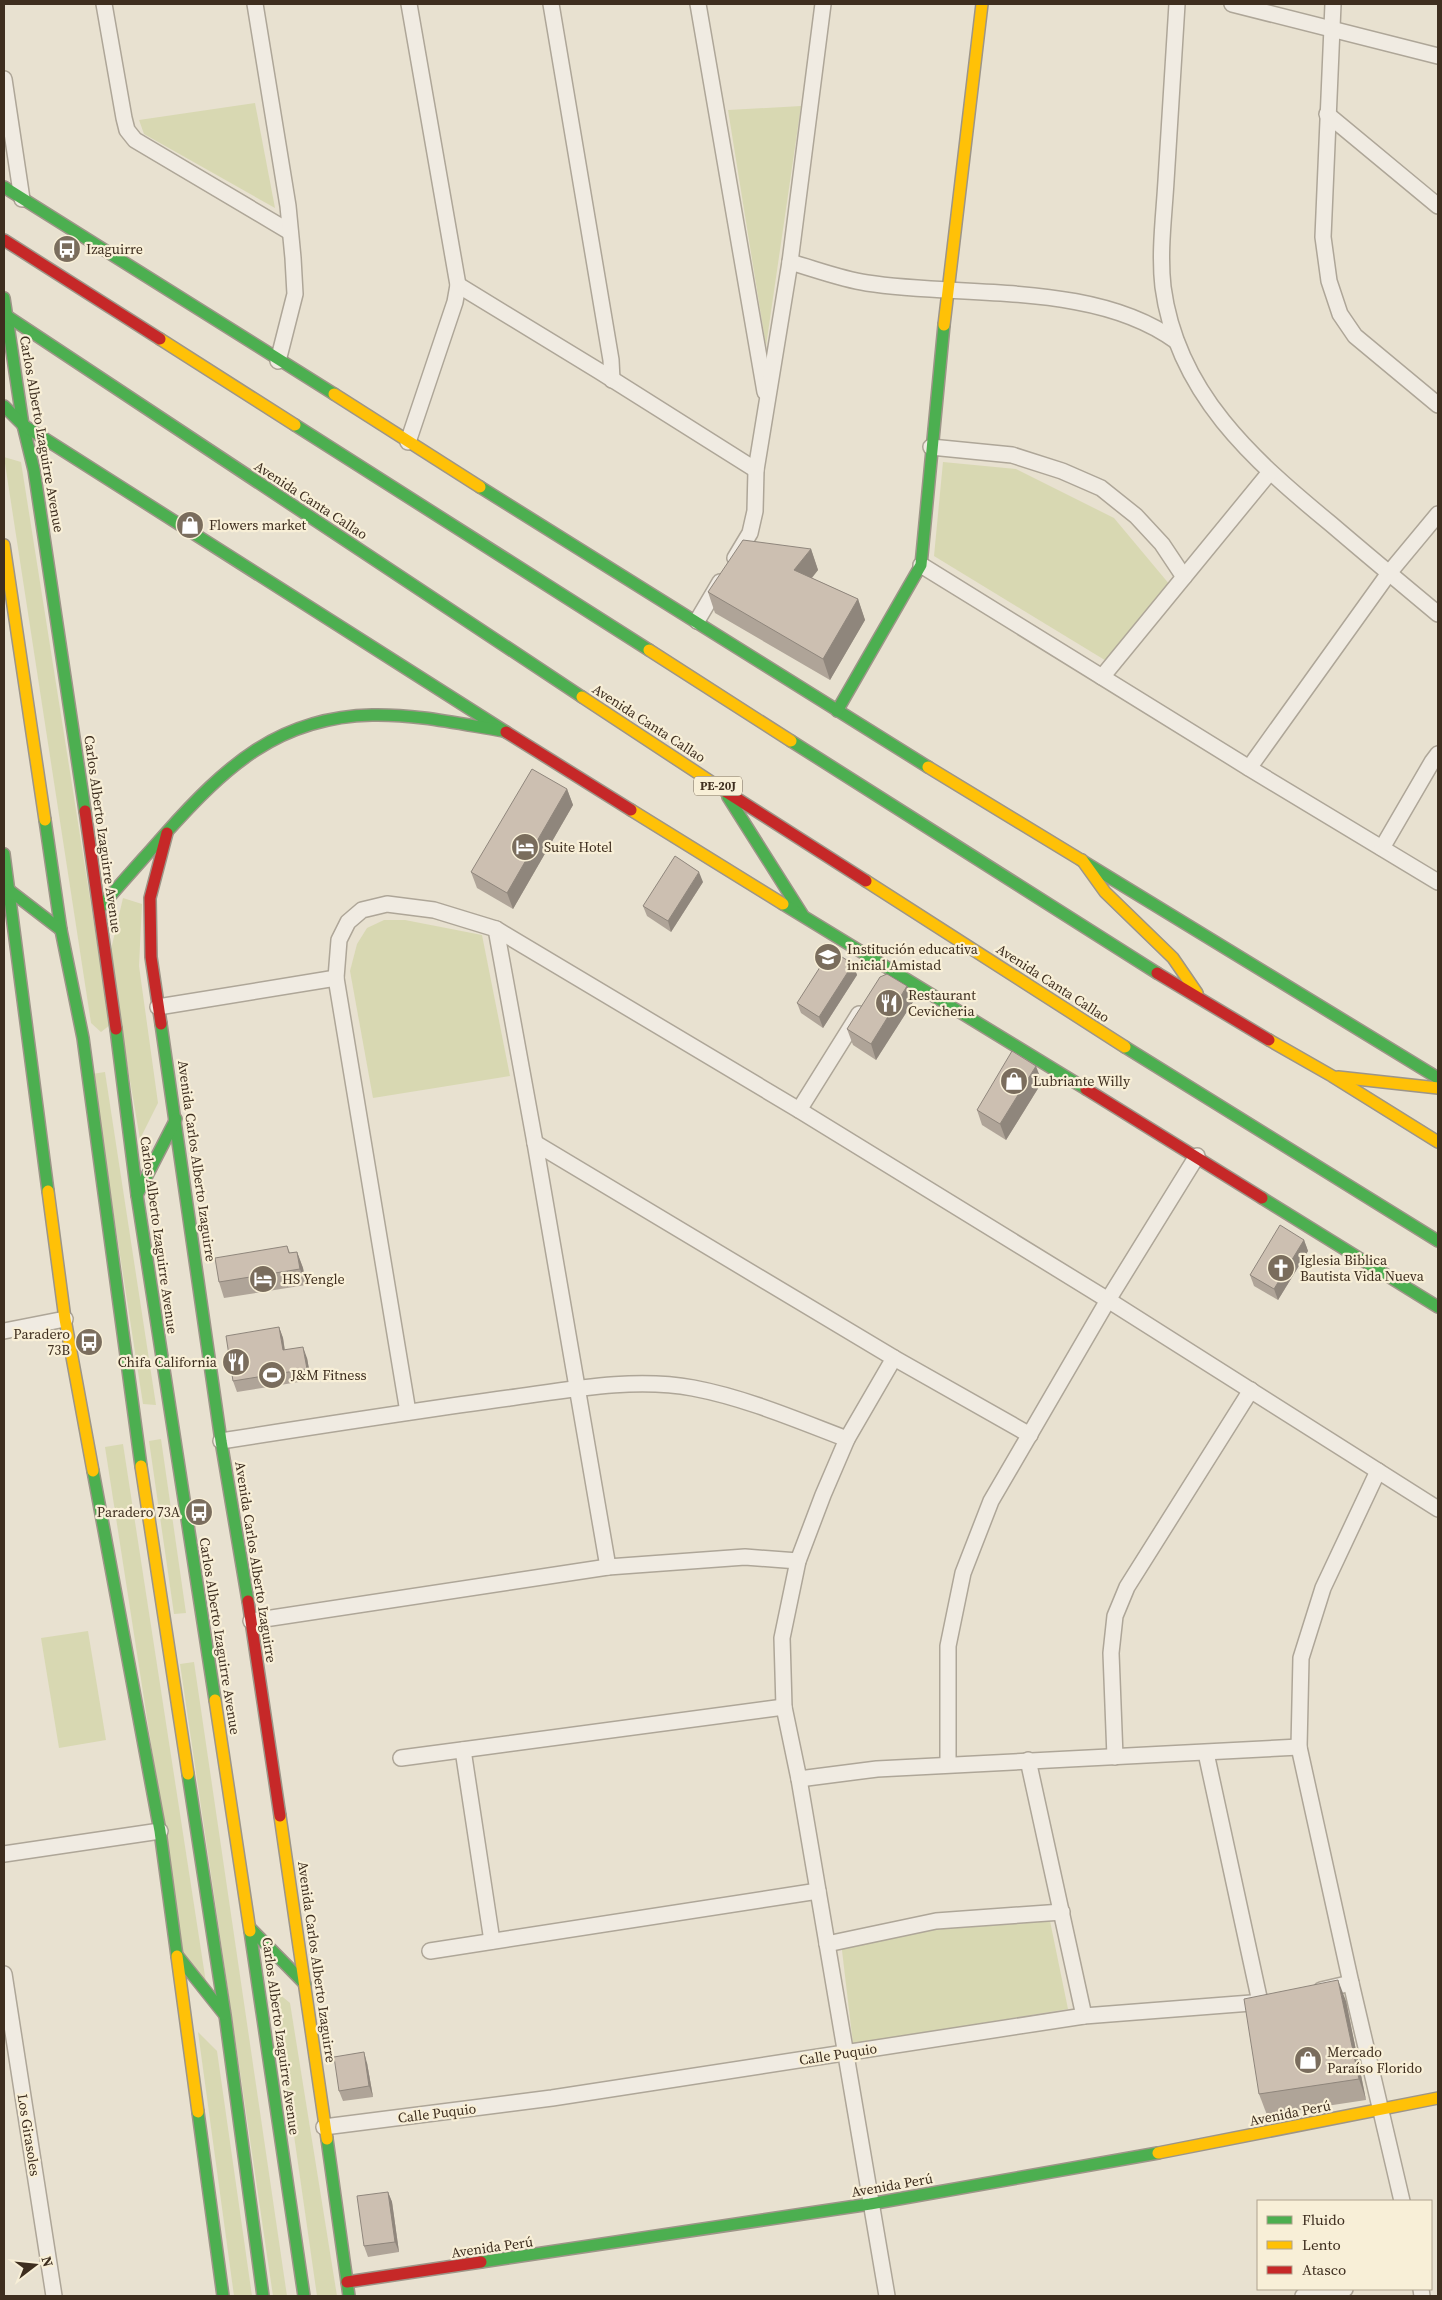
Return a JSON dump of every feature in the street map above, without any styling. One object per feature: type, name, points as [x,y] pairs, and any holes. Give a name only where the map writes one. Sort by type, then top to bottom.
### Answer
[{"type":"main road","points":[[837,711],[921,565],[931,447],[948,289],[982,4]]},
{"type":"main road","points":[[4,188],[278,361],[697,621],[837,711],[1438,1078]]},
{"type":"main road","points":[[4,240],[1206,1004],[1332,1076],[1438,1142]]},
{"type":"main road","name":"Carlos Alberto Izaguirre Avenue","points":[[4,298],[5,315],[23,425],[34,470],[100,908],[137,1195],[250,1928],[304,2296]]},
{"type":"main road","name":"Avenida Canta Callao","points":[[5,315],[723,790],[1208,1100],[1438,1241]]},
{"type":"main road","points":[[4,406],[23,425],[504,731],[802,914],[886,973],[1197,1156],[1438,1307]]},
{"type":"main road","points":[[4,545],[61,930],[82,1038],[135,1427],[225,2016],[263,2296]]},
{"type":"main road","points":[[100,908],[198,796],[234,762],[265,742],[299,727],[352,716],[408,715],[504,731]]},
{"type":"main road","points":[[723,790],[802,914]]},
{"type":"main road","name":"Avenida Carlos Alberto Izaguirre","points":[[167,833],[150,898],[151,957],[176,1119],[221,1441],[251,1621],[305,1984],[349,2296]]},
{"type":"main road","points":[[4,854],[6,891],[66,1319],[160,1831],[222,2296]]},
{"type":"main road","points":[[1082,860],[1105,892],[1173,958],[1206,1004]]},
{"type":"main road","points":[[6,891],[61,930]]},
{"type":"main road","points":[[82,1038],[99,1046],[115,1032]]},
{"type":"main road","points":[[1332,1076],[1438,1088]]},
{"type":"main road","points":[[137,1195],[176,1119]]},
{"type":"main road","points":[[168,1642],[181,1632]]},
{"type":"main road","points":[[193,1634],[206,1646]]},
{"type":"main road","points":[[250,1928],[305,1984]]},
{"type":"main road","points":[[177,1955],[225,2016]]},
{"type":"main road","name":"Avenida Perú","points":[[347,2282],[870,2204],[1101,2164],[1438,2098]]},
{"type":"street","points":[[104,4],[124,118],[127,130],[135,140],[290,232]]},
{"type":"street","points":[[255,4],[290,232],[295,294],[278,361]]},
{"type":"street","points":[[408,442],[455,302],[458,285],[409,4]]},
{"type":"street","points":[[552,4],[611,360],[612,380]]},
{"type":"street","points":[[698,4],[767,403]]},
{"type":"street","points":[[697,621],[750,533],[755,511],[756,470],[790,262],[823,4]]},
{"type":"street","points":[[1177,4],[1162,262],[1167,310],[1176,341],[1202,393],[1232,433],[1270,472],[1438,614]]},
{"type":"street","points":[[1232,4],[1438,56]]},
{"type":"street","points":[[1333,4],[1323,237],[1329,281],[1336,306],[1347,327],[1363,344],[1438,404]]},
{"type":"street","points":[[4,79],[22,199]]},
{"type":"street","points":[[1327,114],[1438,206]]},
{"type":"street","points":[[790,262],[866,282],[1075,301],[1130,315],[1144,321],[1176,341]]},
{"type":"street","points":[[458,285],[756,470]]},
{"type":"street","points":[[931,447],[1012,455],[1062,470],[1102,488],[1136,516],[1162,544],[1184,577]]},
{"type":"street","points":[[1102,677],[1270,472]]},
{"type":"street","points":[[1249,768],[1388,573],[1438,514]]},
{"type":"street","points":[[921,565],[1249,768],[1438,882]]},
{"type":"street","points":[[1382,848],[1438,754]]},
{"type":"street","points":[[408,1412],[336,978],[340,940],[348,922],[362,910],[388,904],[434,910],[496,928],[799,1110],[1108,1300],[1438,1509]]},
{"type":"street","points":[[496,928],[608,1567]]},
{"type":"street","points":[[158,1007],[336,978]]},
{"type":"street","points":[[799,1110],[867,1002]]},
{"type":"street","points":[[535,1143],[894,1358],[1030,1435]]},
{"type":"street","points":[[948,1764],[948,1646],[963,1573],[991,1501],[1108,1300],[1197,1156]]},
{"type":"street","points":[[4,1331],[66,1319]]},
{"type":"street","points":[[887,2296],[799,1779],[784,1707],[782,1638],[798,1560],[847,1439],[894,1358]]},
{"type":"street","points":[[221,1441],[408,1412],[578,1389],[637,1384],[692,1388],[742,1400],[847,1439]]},
{"type":"street","points":[[1115,1756],[1110,1653],[1115,1616],[1127,1587],[1250,1390]]},
{"type":"street","points":[[1378,1471],[1323,1588],[1301,1658],[1299,1748],[1402,2200]]},
{"type":"street","points":[[251,1621],[608,1567],[745,1556],[798,1560]]},
{"type":"street","points":[[401,1758],[784,1707]]},
{"type":"street","points":[[799,1779],[877,1769],[948,1764],[1299,1748]]},
{"type":"street","points":[[463,1750],[492,1941]]},
{"type":"street","points":[[1206,1753],[1260,2002]]},
{"type":"street","points":[[1028,1760],[1084,2016]]},
{"type":"street","points":[[4,1854],[160,1831]]},
{"type":"street","points":[[430,1951],[818,1891]]},
{"type":"street","points":[[827,1944],[936,1921],[1062,1912]]},
{"type":"street","name":"Los Girasoles","points":[[4,1974],[54,2296]]},
{"type":"street","points":[[1305,1993],[1351,1983]]},
{"type":"street","name":"Calle Puquio","points":[[324,2127],[552,2098],[1084,2016],[1278,1999]]},
{"type":"street","points":[[1303,2296],[1339,2290]]},
{"type":"green space","points":[[255,103],[275,208],[144,134],[139,120]]},
{"type":"green space","points":[[801,106],[766,346],[728,110]]},
{"type":"green space","points":[[4,457],[21,462],[110,1025],[101,1032],[91,1023]]},
{"type":"green space","points":[[943,462],[1016,469],[1114,518],[1170,585],[1108,662],[934,556]]},
{"type":"green space","points":[[123,898],[142,904],[139,966],[158,1103],[140,1139],[109,958]]},
{"type":"green space","points":[[384,920],[405,920],[482,935],[510,1076],[373,1098],[350,971],[357,944],[367,928]]},
{"type":"green space","points":[[105,1072],[156,1405],[143,1404],[92,1074]]},
{"type":"green space","points":[[161,1439],[186,1613],[174,1614],[149,1441]]},
{"type":"green space","points":[[123,1444],[207,1989],[186,1970],[105,1447]]},
{"type":"green space","points":[[88,1631],[106,1740],[59,1748],[41,1638]]},
{"type":"green space","points":[[194,1662],[287,2296],[273,2296],[180,1664]]},
{"type":"green space","points":[[1050,1921],[1068,2009],[853,2044],[841,1942],[947,1925]]},
{"type":"green space","points":[[273,1989],[290,2003],[337,2296],[317,2296]]},
{"type":"green space","points":[[198,2032],[217,2051],[252,2296],[234,2296]]},
{"type":"building","points":[[743,540],[811,549],[794,570],[858,599],[823,659],[708,592]]},
{"type":"building","name":"Suite Hotel","points":[[532,769],[567,789],[507,893],[471,872]]},
{"type":"building","points":[[675,856],[699,872],[668,921],[643,906]]},
{"type":"building","points":[[831,950],[853,964],[819,1017],[797,1003]]},
{"type":"building","points":[[887,974],[907,986],[871,1044],[847,1029],[880,977]]},
{"type":"building","points":[[1012,1051],[1036,1066],[1000,1124],[977,1110]]},
{"type":"building","points":[[1280,1225],[1304,1240],[1274,1289],[1250,1275]]},
{"type":"building","points":[[287,1246],[289,1253],[297,1252],[300,1269],[219,1282],[215,1258]]},
{"type":"building","points":[[279,1327],[283,1350],[303,1347],[307,1369],[233,1381],[226,1336]]},
{"type":"building","name":"Mercado Paraíso Florido","points":[[1338,1980],[1359,2079],[1259,2094],[1244,1999]]},
{"type":"building","points":[[364,2052],[369,2086],[339,2091],[334,2057]]},
{"type":"building","points":[[388,2192],[395,2242],[364,2246],[357,2196]]},
{"type":"traffic: fast","points":[[4,187],[334,394]]},
{"type":"traffic: fast","points":[[4,298],[23,425],[34,470],[85,811]]},
{"type":"traffic: fast","points":[[4,314],[582,697]]},
{"type":"traffic: fast","points":[[837,711],[921,565],[944,325]]},
{"type":"traffic: fast","points":[[4,406],[23,425],[506,732]]},
{"type":"traffic: fast","points":[[295,425],[649,650]]},
{"type":"traffic: fast","points":[[480,487],[928,767]]},
{"type":"traffic: fast","points":[[100,908],[209,787],[232,767],[256,750],[281,736],[308,725],[339,718],[372,715],[422,718],[504,731]]},
{"type":"traffic: fast","points":[[791,741],[1157,973]]},
{"type":"traffic: fast","points":[[728,797],[802,914]]},
{"type":"traffic: fast","points":[[45,820],[61,930],[83,1038],[141,1466]]},
{"type":"traffic: fast","points":[[4,854],[48,1191]]},
{"type":"traffic: fast","points":[[1081,860],[1438,1078]]},
{"type":"traffic: fast","points":[[9,890],[61,930]]},
{"type":"traffic: fast","points":[[783,904],[1086,1089]]},
{"type":"traffic: fast","points":[[161,1024],[221,1441],[248,1601]]},
{"type":"traffic: fast","points":[[116,1029],[137,1195],[215,1700]]},
{"type":"traffic: fast","points":[[1125,1047],[1438,1241]]},
{"type":"traffic: fast","points":[[137,1195],[176,1119]]},
{"type":"traffic: fast","points":[[1262,1198],[1438,1307]]},
{"type":"traffic: fast","points":[[93,1471],[160,1831],[177,1956]]},
{"type":"traffic: fast","points":[[188,1774],[225,2015],[263,2296]]},
{"type":"traffic: fast","points":[[250,1928],[305,1984]]},
{"type":"traffic: fast","points":[[250,1931],[304,2296]]},
{"type":"traffic: fast","points":[[177,1955],[224,2014]]},
{"type":"traffic: fast","points":[[198,2112],[223,2296]]},
{"type":"traffic: fast","points":[[327,2139],[349,2296]]},
{"type":"traffic: fast","points":[[481,2262],[870,2204],[1158,2153]]},
{"type":"traffic: slow","points":[[944,325],[982,4]]},
{"type":"traffic: slow","points":[[160,339],[295,425]]},
{"type":"traffic: slow","points":[[334,394],[480,487]]},
{"type":"traffic: slow","points":[[4,545],[45,820]]},
{"type":"traffic: slow","points":[[649,650],[791,741]]},
{"type":"traffic: slow","points":[[582,697],[725,791]]},
{"type":"traffic: slow","points":[[928,767],[1081,860]]},
{"type":"traffic: slow","points":[[631,810],[783,904]]},
{"type":"traffic: slow","points":[[1082,860],[1105,892],[1173,958],[1197,993]]},
{"type":"traffic: slow","points":[[866,881],[1125,1047]]},
{"type":"traffic: slow","points":[[1269,1040],[1332,1076],[1438,1142]]},
{"type":"traffic: slow","points":[[1338,1077],[1438,1088]]},
{"type":"traffic: slow","points":[[48,1191],[65,1319],[93,1471]]},
{"type":"traffic: slow","points":[[141,1466],[188,1774]]},
{"type":"traffic: slow","points":[[215,1700],[250,1931]]},
{"type":"traffic: slow","points":[[280,1816],[327,2139]]},
{"type":"traffic: slow","points":[[177,1956],[198,2112]]},
{"type":"traffic: slow","points":[[1158,2153],[1438,2098]]},
{"type":"traffic: jam","points":[[4,240],[160,339]]},
{"type":"traffic: jam","points":[[506,732],[631,810]]},
{"type":"traffic: jam","points":[[725,791],[866,881]]},
{"type":"traffic: jam","points":[[85,811],[116,1029]]},
{"type":"traffic: jam","points":[[161,1024],[151,957],[150,898],[167,833]]},
{"type":"traffic: jam","points":[[1157,973],[1269,1040]]},
{"type":"traffic: jam","points":[[1086,1089],[1262,1198]]},
{"type":"traffic: jam","points":[[248,1601],[280,1816]]},
{"type":"traffic: jam","points":[[347,2282],[481,2262]]},
{"type":"place","name":"Izaguirre","points":[[67,249]]},
{"type":"place","name":"Flowers market","points":[[190,525]]},
{"type":"place","name":"Suite Hotel","points":[[525,847]]},
{"type":"place","name":"Institución educativa inicial Amistad","points":[[828,957]]},
{"type":"place","name":"Restaurant Cevicheria","points":[[889,1003]]},
{"type":"place","name":"Lubriante Willy","points":[[1014,1081]]},
{"type":"place","name":"Iglesia Biblica Bautista Vida Nueva","points":[[1281,1268]]},
{"type":"place","name":"HS Yengle","points":[[263,1279]]},
{"type":"place","name":"Paradero 73B","points":[[89,1342]]},
{"type":"place","name":"Chifa California","points":[[236,1362]]},
{"type":"place","name":"J&M Fitness","points":[[272,1375]]},
{"type":"place","name":"Paradero 73A","points":[[199,1512]]},
{"type":"place","name":"Mercado Paraíso Florido","points":[[1308,2060]]}]
